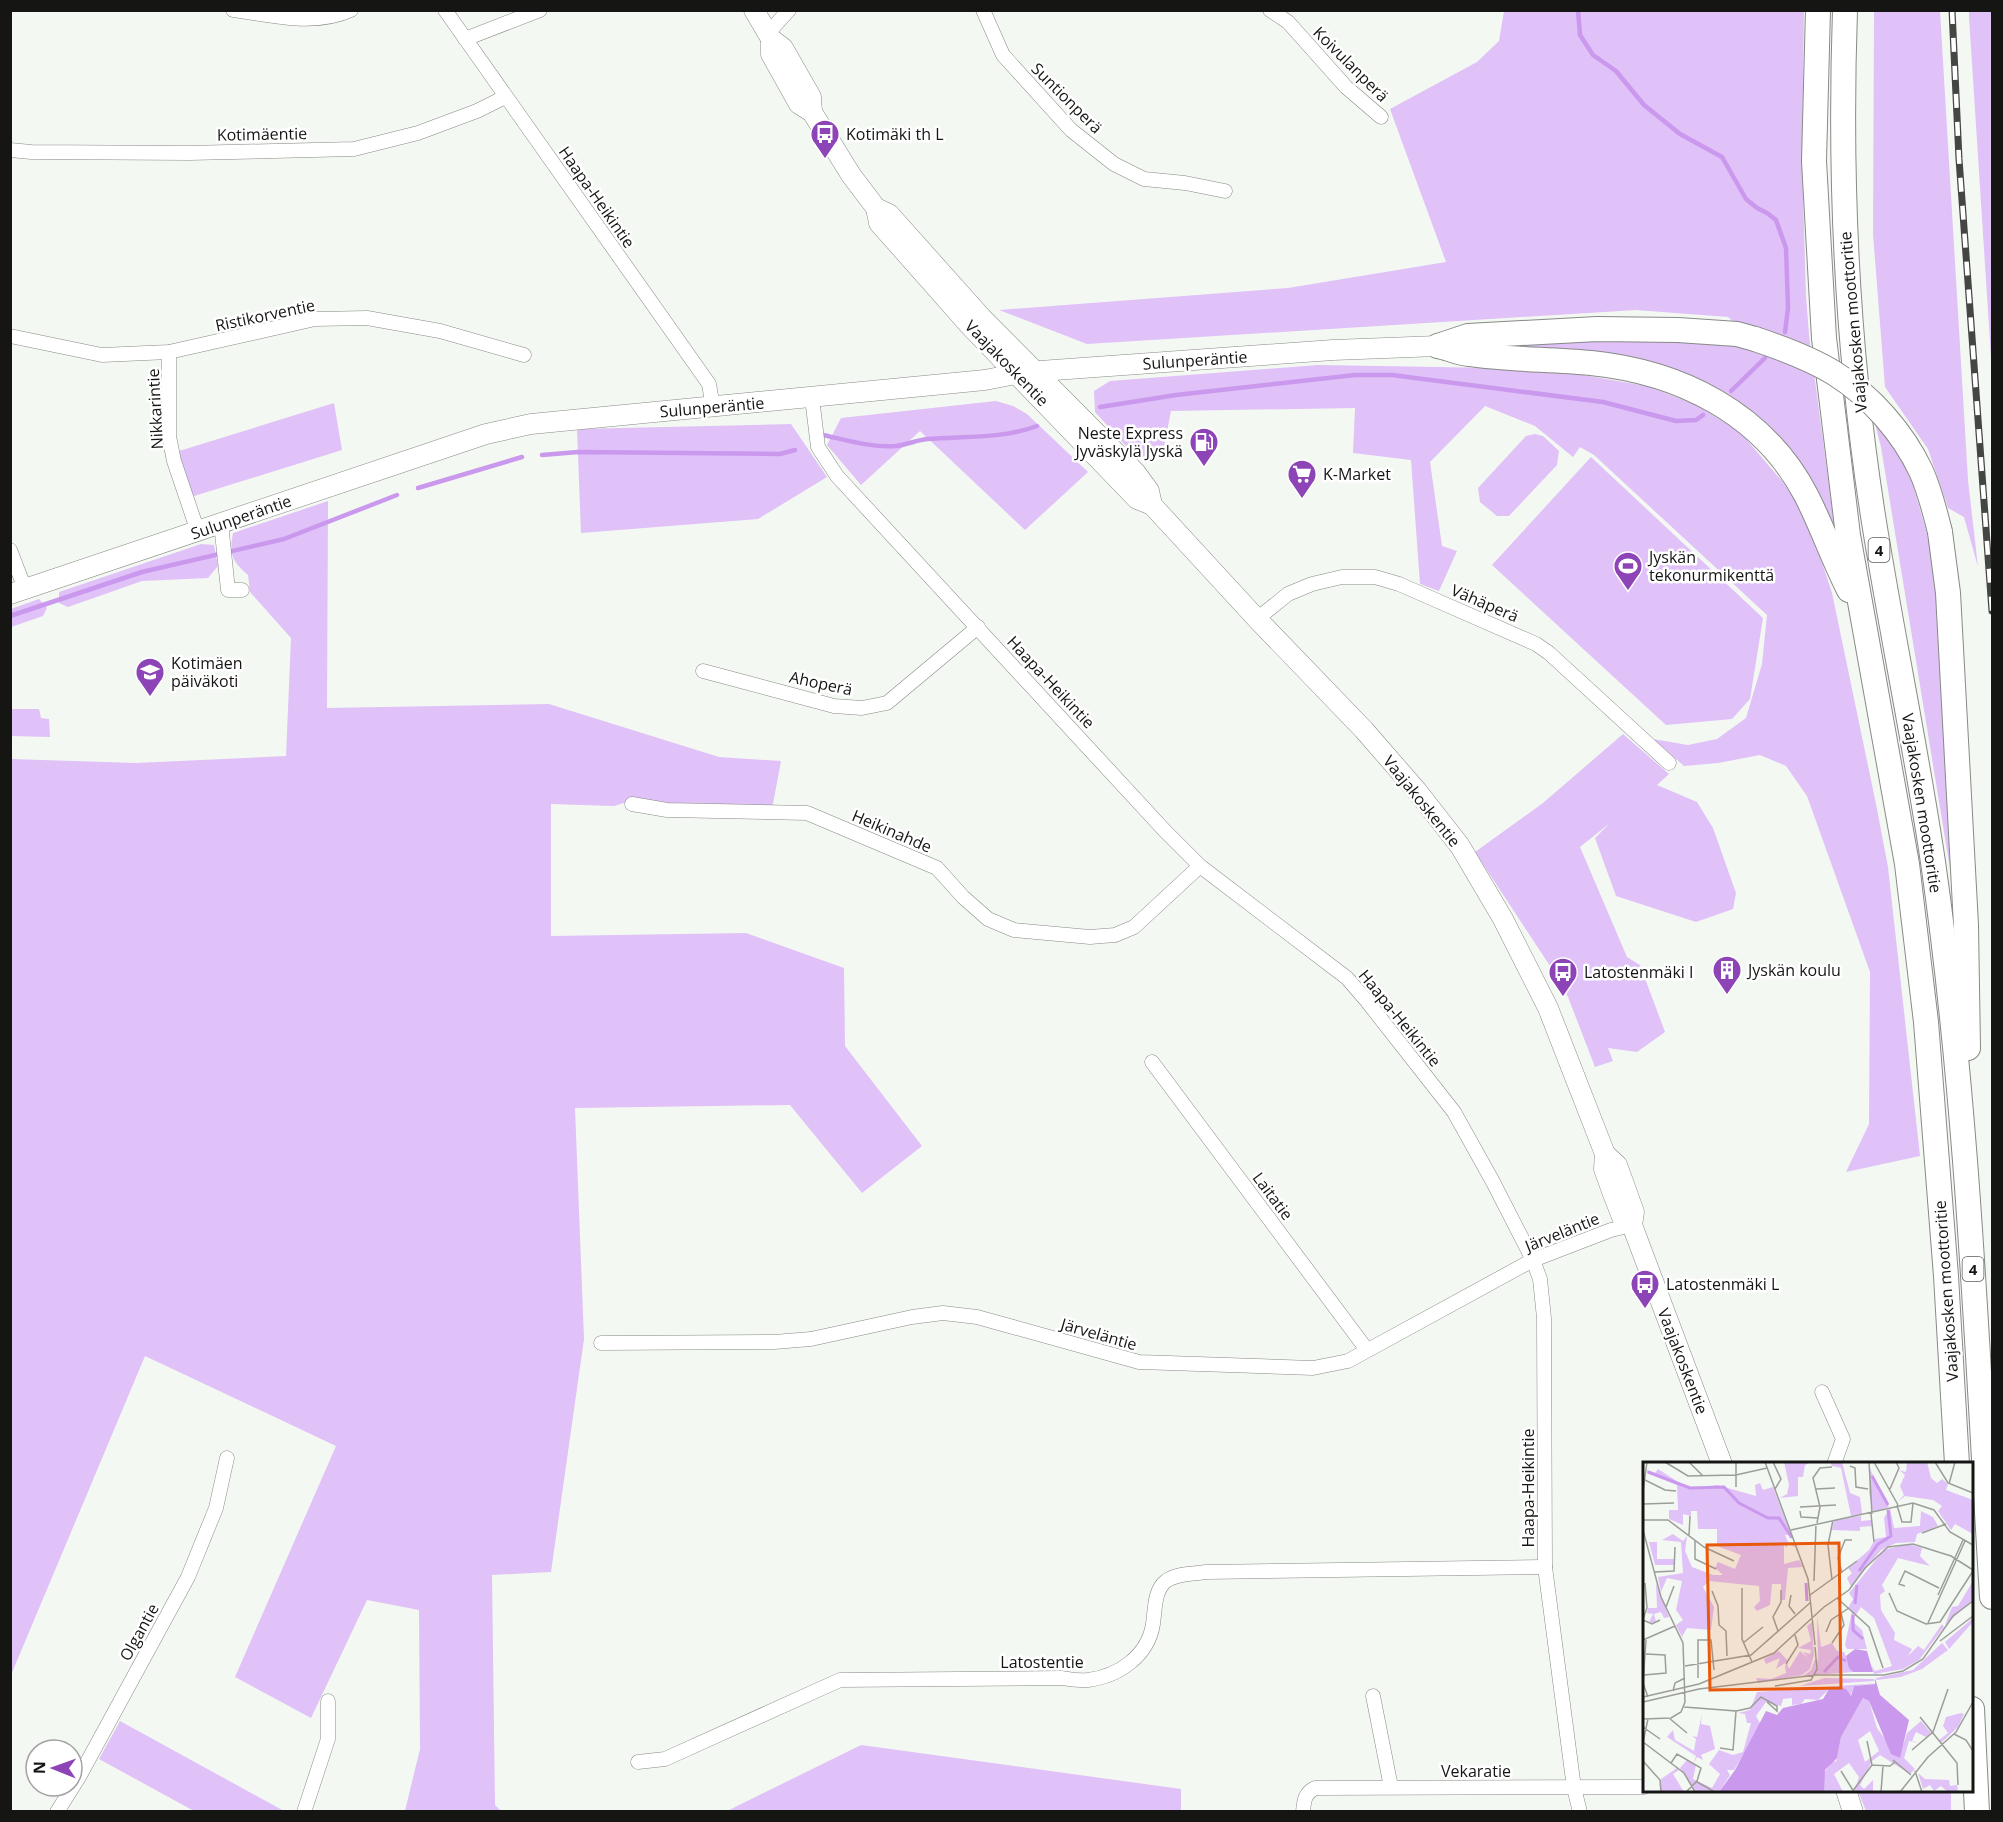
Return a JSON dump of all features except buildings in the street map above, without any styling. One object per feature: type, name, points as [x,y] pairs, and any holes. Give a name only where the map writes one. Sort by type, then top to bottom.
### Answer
[{"type":"highway","name":"Vaajakosken moottoritie","points":[[1818,10],[1814,162],[1824,338],[1834,436],[1861,615],[1907,864],[1926,1022],[1944,1243],[1957,1462]]},
{"type":"highway","name":"Vaajakosken moottoritie","points":[[1845,10],[1842,165],[1852,340],[1874,519],[1932,858],[1960,1086],[1972,1241],[1992,1597]]},
{"type":"highway","points":[[1438,346],[1468,336],[1596,329],[1678,330],[1737,334],[1790,351],[1834,373],[1864,396],[1907,444],[1922,473],[1940,532],[1948,593],[1966,925],[1969,1042],[1960,1086]]},
{"type":"highway","points":[[1438,346],[1467,354],[1600,364],[1651,374],[1692,388],[1723,406],[1746,421],[1774,446],[1805,493],[1861,615]]},
{"type":"highway","points":[[1973,1743],[1977,1812]]},
{"type":"main road","name":"Vaajakoskentie","points":[[754,10],[769,36],[783,48],[811,97],[812,112],[850,175],[876,208],[889,214],[1027,372],[1137,473],[1149,491],[1152,505],[1364,730],[1417,791],[1460,846],[1503,919],[1548,1008],[1605,1154],[1604,1169],[1613,1194],[1622,1217],[1632,1225],[1721,1462]]},
{"type":"main road","name":"Sulunperäntie","points":[[18,592],[486,434],[531,424],[985,381],[1027,372],[1333,350],[1438,346]]},
{"type":"main road","points":[[1845,1792],[1854,1812]]},
{"type":"street","points":[[233,10],[298,19],[326,18],[351,10]]},
{"type":"street","name":"Haapa-Heikintie","points":[[445,10],[709,384],[713,407]]},
{"type":"street","points":[[465,39],[540,10]]},
{"type":"street","points":[[769,36],[789,10]]},
{"type":"street","name":"Suntionperä","points":[[983,10],[1003,55],[1071,130],[1114,165],[1144,179],[1185,183],[1225,191]]},
{"type":"street","name":"Koivulanperä","points":[[1270,10],[1288,22],[1346,87],[1381,117]]},
{"type":"street","name":"Kotimäentie","points":[[10,150],[189,153],[354,149],[418,133],[477,111],[505,97]]},
{"type":"street","name":"Ristikorventie","points":[[10,336],[102,355],[169,352],[315,319],[367,318],[440,331],[524,355]]},
{"type":"street","name":"Nikkarintie","points":[[169,352],[169,436],[174,461],[198,532]]},
{"type":"street","name":"Haapa-Heikintie","points":[[812,399],[818,447],[837,476],[1200,866],[1347,978],[1454,1112],[1533,1260],[1540,1279],[1544,1318],[1545,1567],[1574,1788],[1580,1812]]},
{"type":"street","points":[[220,524],[228,590],[242,590]]},
{"type":"street","points":[[10,550],[18,592]]},
{"type":"street","name":"Vähäperä","points":[[1257,619],[1288,594],[1312,584],[1342,577],[1375,578],[1399,584],[1536,644],[1549,652],[1669,763]]},
{"type":"street","name":"Ahoperä","points":[[703,671],[834,705],[862,708],[887,702],[978,627]]},
{"type":"street","name":"Heikinahde","points":[[632,804],[667,810],[807,813],[937,868],[963,897],[988,919],[1014,930],[1090,937],[1115,935],[1134,927],[1200,866]]},
{"type":"street","name":"Laitatie","points":[[1152,1062],[1367,1350]]},
{"type":"street","name":"Järveläntie","points":[[601,1343],[802,1340],[912,1317],[943,1313],[977,1317],[1138,1362],[1313,1368],[1348,1361],[1533,1260],[1611,1230],[1632,1225]]},
{"type":"street","points":[[1822,1392],[1843,1439],[1835,1462]]},
{"type":"street","name":"Olgantie","points":[[57,1812],[79,1777],[188,1577],[216,1508],[227,1458]]},
{"type":"street","name":"Latostentie","points":[[638,1762],[665,1759],[840,1680],[1061,1678],[1087,1680],[1110,1675],[1130,1664],[1146,1646],[1153,1627],[1155,1603],[1161,1586],[1167,1580],[1188,1574],[1545,1567]]},
{"type":"street","points":[[1373,1696],[1391,1787]]},
{"type":"street","points":[[304,1812],[328,1739],[328,1701]]},
{"type":"street","name":"Vekaratie","points":[[1303,1812],[1308,1792],[1315,1788],[1643,1787]]},
{"type":"shaded area","points":[[1504,11],[1804,11],[1802,161],[1806,296],[1809,335],[1835,530],[1726,398],[1470,347],[1737,325],[1728,317],[1636,310],[1087,344],[999,310],[1288,288],[1446,262],[1390,109],[1477,62],[1499,41]]},
{"type":"shaded area","points":[[1874,11],[1940,11],[1968,480],[1978,567],[1964,517],[1948,508],[1928,449],[1885,387],[1873,234]]},
{"type":"shaded area","points":[[1969,11],[1992,11],[1992,373],[1969,17]]},
{"type":"shaded area","points":[[1318,365],[1548,369],[1647,386],[1697,405],[1740,432],[1794,495],[1815,541],[1832,593],[1876,804],[1888,867],[1920,1156],[1846,1172],[1869,1124],[1870,972],[1807,796],[1786,766],[1760,755],[1718,763],[1684,766],[1653,739],[1688,745],[1717,739],[1746,718],[1762,664],[1767,615],[1594,455],[1580,447],[1573,457],[1535,426],[1485,406],[1430,462],[1442,546],[1457,551],[1439,591],[1420,584],[1411,460],[1353,453],[1355,408],[1171,411],[1162,457],[1136,457],[1095,412],[1094,391],[1110,381]]},
{"type":"shaded area","points":[[996,401],[1013,406],[1027,414],[1088,472],[1025,530],[920,431],[861,485],[827,445],[841,418]]},
{"type":"shaded area","points":[[334,403],[342,450],[191,497],[176,452]]},
{"type":"shaded area","points":[[1874,420],[1897,449],[1911,477],[1931,548],[1943,655],[1953,887],[1881,447]]},
{"type":"shaded area","points":[[791,424],[827,477],[758,519],[581,533],[577,429]]},
{"type":"shaded area","points":[[1535,434],[1543,436],[1559,451],[1557,465],[1509,516],[1497,516],[1480,502],[1478,488],[1526,436]]},
{"type":"shaded area","name":"Jyskän tekonurmikenttä","points":[[1591,457],[1763,618],[1750,699],[1732,719],[1666,725],[1492,565]]},
{"type":"shaded area","points":[[328,501],[327,708],[549,704],[719,757],[781,761],[772,809],[668,807],[630,801],[614,806],[551,804],[551,936],[746,933],[844,968],[845,1046],[922,1146],[862,1193],[790,1105],[575,1108],[584,1339],[551,1572],[492,1575],[495,1805],[501,1811],[405,1811],[420,1749],[419,1610],[367,1600],[311,1718],[235,1677],[336,1446],[145,1356],[11,1675],[11,759],[136,763],[286,756],[291,638],[250,592],[248,575],[238,566],[233,557],[231,547],[233,533]]},
{"type":"shaded area","points":[[201,544],[214,545],[218,566],[208,578],[142,581],[68,607],[59,603],[59,592]]},
{"type":"shaded area","points":[[39,599],[47,608],[43,616],[11,627],[11,609]]},
{"type":"shaded area","points":[[11,709],[39,709],[41,718],[49,719],[50,737],[11,736]]},
{"type":"shaded area","points":[[1623,734],[1669,774],[1657,785],[1697,802],[1713,828],[1736,893],[1733,909],[1696,922],[1616,896],[1595,838],[1610,823],[1580,847],[1627,957],[1640,965],[1665,1032],[1637,1052],[1608,1048],[1613,1061],[1595,1067],[1568,997],[1556,975],[1475,852],[1543,803]]},
{"type":"shaded area","points":[[120,1721],[284,1811],[194,1811],[99,1759]]},
{"type":"shaded area","points":[[861,1745],[1181,1789],[1181,1811],[727,1811]]},
{"type":"shaded area","points":[[1858,1792],[1951,1792],[1951,1811],[1866,1811]]},
{"type":"waterway","points":[[1578,10],[1580,35],[1593,55],[1616,71],[1644,105],[1680,134],[1722,157],[1746,199],[1776,220],[1786,248],[1788,308],[1785,332]]},
{"type":"waterway","points":[[1731,391],[1765,358]]},
{"type":"waterway","points":[[1100,407],[1176,395],[1355,375],[1392,375],[1603,402],[1676,421],[1696,420],[1703,415]]},
{"type":"waterway","points":[[823,435],[868,445],[896,446],[927,439],[1011,433],[1037,426]]},
{"type":"waterway","points":[[542,455],[578,452],[780,454],[795,450]]},
{"type":"waterway","points":[[418,488],[522,457]]},
{"type":"waterway","points":[[10,616],[142,572],[284,539],[397,495]]},
{"type":"railway","points":[[1952,10],[1959,159],[1992,611]]},
{"type":"place","name":"Kotimäki th L","points":[[825,160]]},
{"type":"place","name":"Neste Express Jyväskylä Jyskä","points":[[1204,468]]},
{"type":"place","name":"K-Market","points":[[1302,500]]},
{"type":"place","name":"Jyskän tekonurmikenttä","points":[[1628,592]]},
{"type":"place","name":"Kotimäen päiväkoti","points":[[150,698]]},
{"type":"place","name":"Jyskän koulu","points":[[1727,996]]},
{"type":"place","name":"Latostenmäki I","points":[[1563,998]]},
{"type":"place","name":"Latostenmäki L","points":[[1645,1310]]}]
